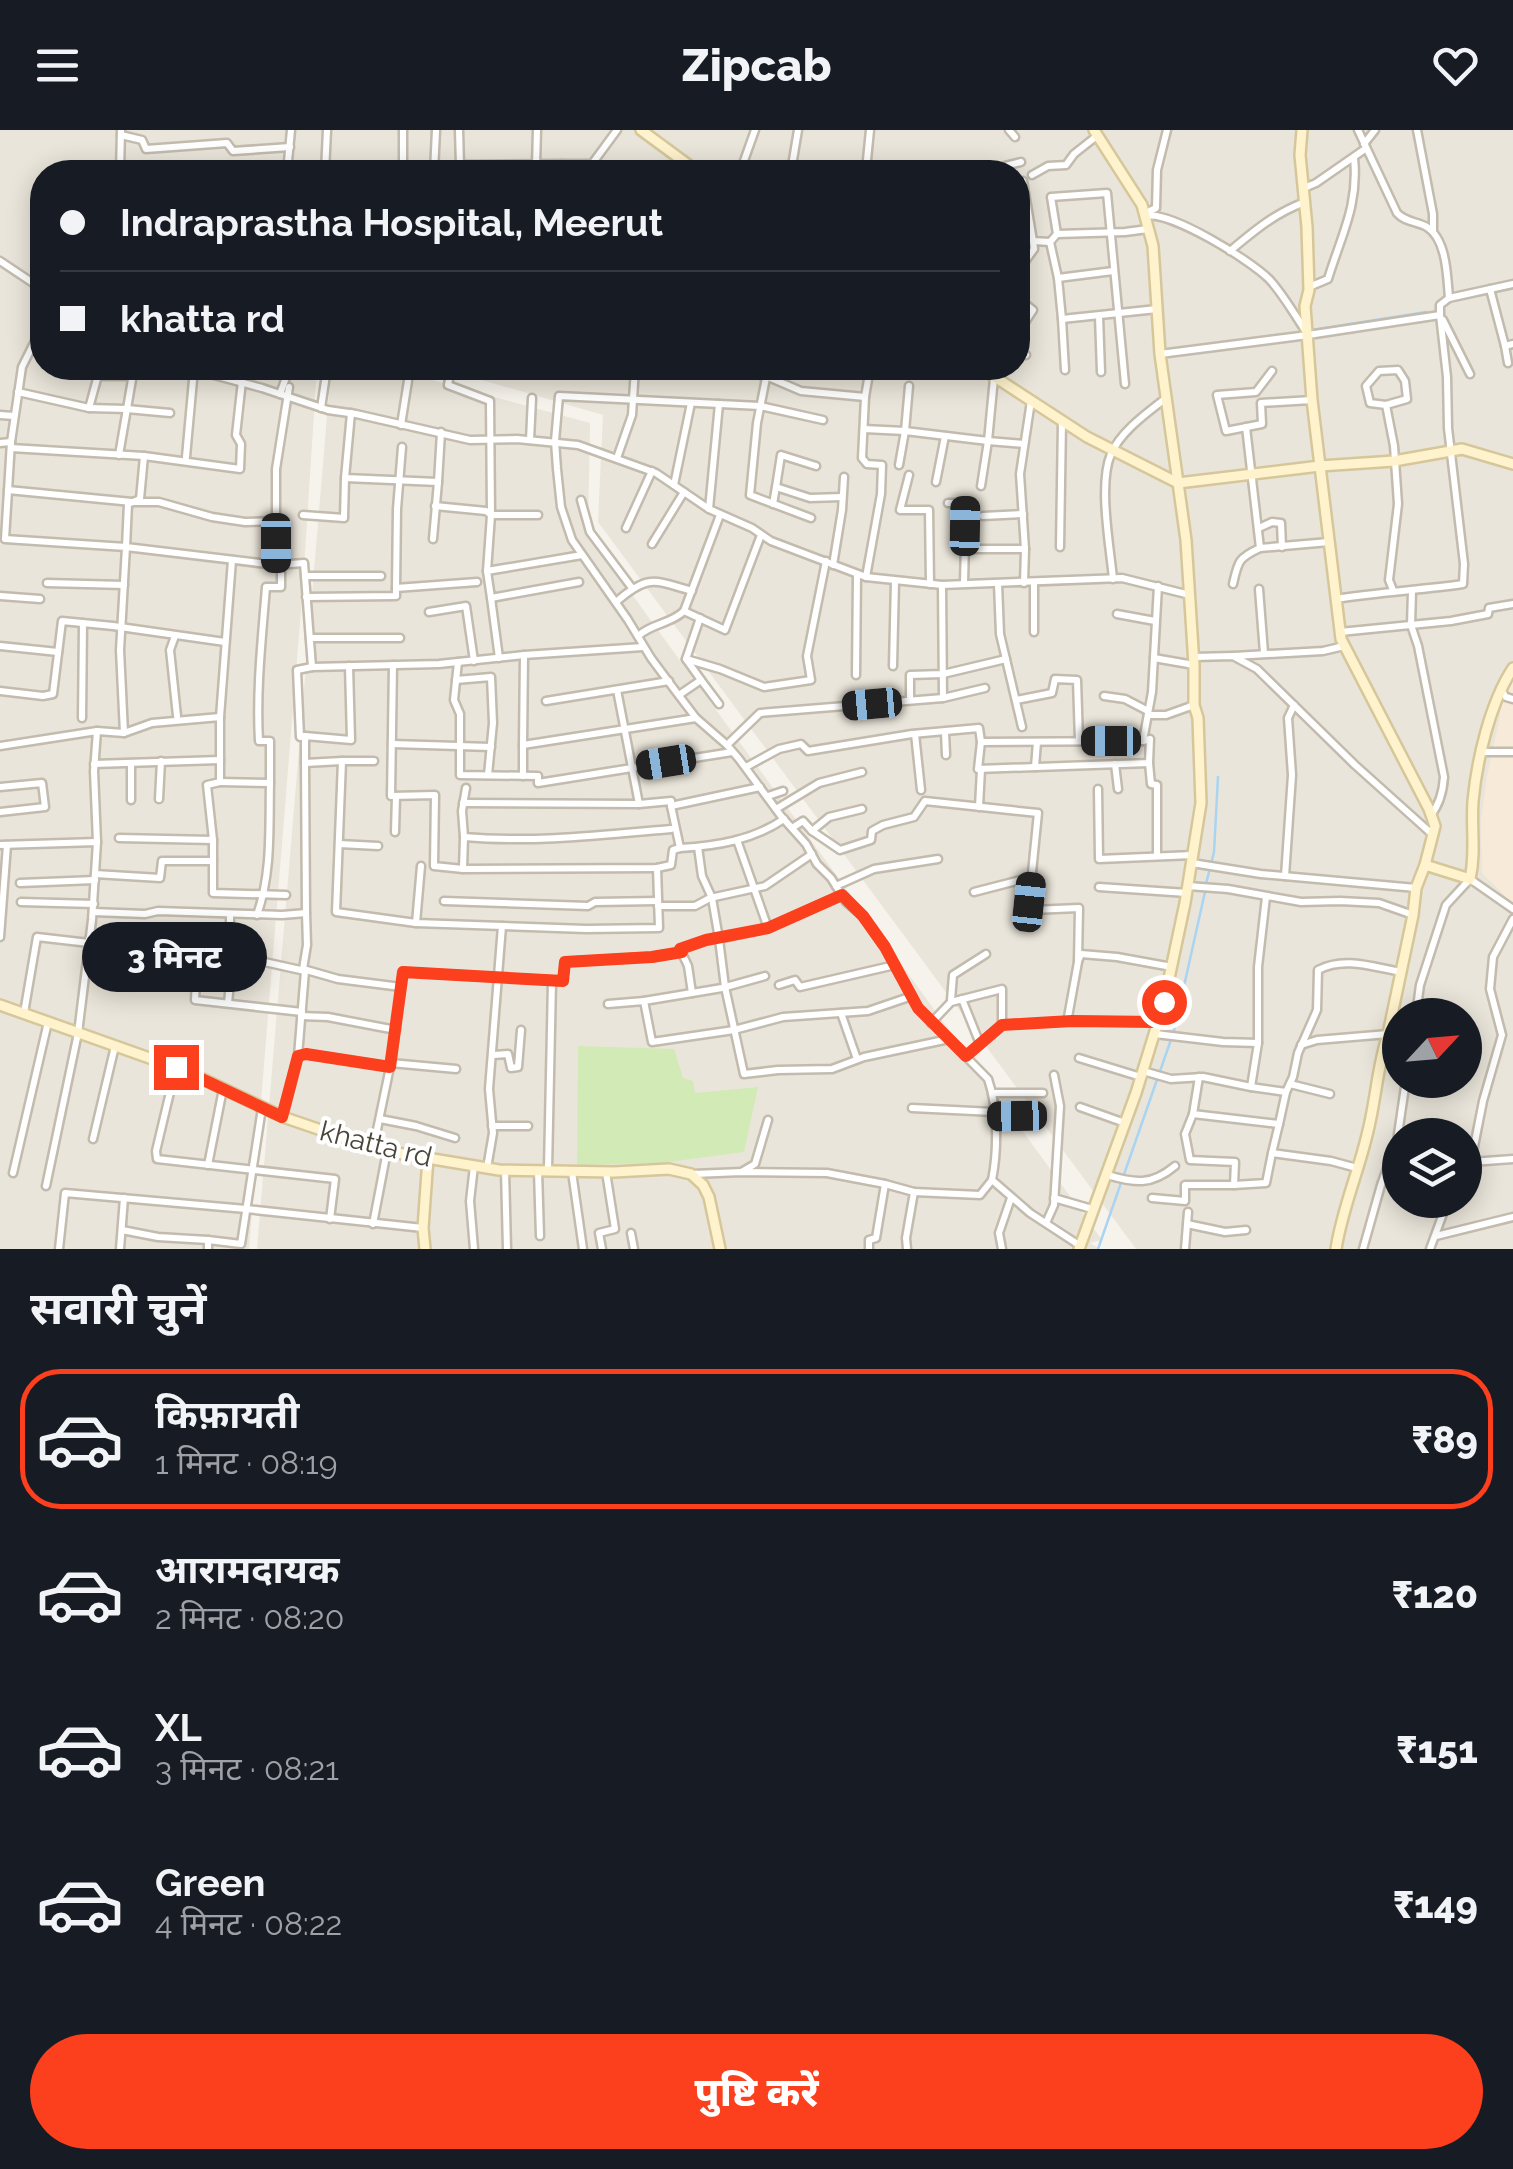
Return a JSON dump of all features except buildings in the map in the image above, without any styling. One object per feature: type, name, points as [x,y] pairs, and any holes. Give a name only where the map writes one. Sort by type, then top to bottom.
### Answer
[{"type":"street","points":[[288,160],[291,130]]},
{"type":"street","points":[[325,160],[326,130]]},
{"type":"street","points":[[402,130],[403,160]]},
{"type":"street","points":[[433,160],[436,130]]},
{"type":"street","points":[[460,130],[460,160]]},
{"type":"street","points":[[536,160],[538,130]]},
{"type":"street","points":[[595,160],[617,130]]},
{"type":"street","points":[[744,160],[755,130]]},
{"type":"street","points":[[794,160],[798,130]]},
{"type":"street","points":[[866,160],[870,130]]},
{"type":"street","points":[[1009,130],[1016,137]]},
{"type":"street","points":[[1146,214],[1156,208],[1157,170],[1166,130]]},
{"type":"street","points":[[1302,130],[1300,155],[1309,287],[1305,306],[1312,400],[1340,632],[1435,826],[1416,888],[1396,998]]},
{"type":"street","points":[[1358,130],[1397,213],[1402,219],[1433,231]]},
{"type":"street","points":[[1304,188],[1354,158],[1374,130]]},
{"type":"street","points":[[1416,130],[1433,231],[1444,255],[1450,298]]},
{"type":"street","points":[[120,160],[121,132],[142,140],[146,149],[227,143],[234,150],[290,147]]},
{"type":"street","points":[[647,132],[683,160]]},
{"type":"street","points":[[992,1180],[1079,1247],[1158,1022],[1188,889],[1201,803],[1186,540],[1160,354],[1153,246],[1146,214],[1096,132],[1066,165],[1048,166],[1032,175]]},
{"type":"street","points":[[1309,287],[1328,279],[1346,230],[1356,178],[1354,158]]},
{"type":"street","points":[[1057,234],[1051,197],[1107,193],[1125,384]]},
{"type":"street","points":[[1230,251],[1286,209],[1305,202]]},
{"type":"street","points":[[1146,214],[1173,220],[1230,251],[1268,279],[1307,332]]},
{"type":"street","points":[[1030,223],[1034,249],[1030,255]]},
{"type":"street","points":[[1050,242],[1057,234],[1149,228]]},
{"type":"street","points":[[1033,241],[1050,242]]},
{"type":"street","points":[[1050,242],[1058,278],[1065,370]]},
{"type":"street","points":[[0,261],[30,281]]},
{"type":"street","points":[[1058,278],[1113,271]]},
{"type":"street","points":[[1336,599],[1464,584],[1440,305],[1450,298],[1513,284]]},
{"type":"street","points":[[1490,289],[1509,345],[1508,363]]},
{"type":"street","points":[[1062,319],[1157,309]]},
{"type":"street","points":[[1160,354],[1440,315]]},
{"type":"street","points":[[1440,315],[1470,374]]},
{"type":"street","points":[[1099,316],[1100,372]]},
{"type":"street","points":[[0,548],[4,539],[14,416],[22,367],[30,351]]},
{"type":"street","points":[[1398,370],[1406,381],[1407,399],[1386,405],[1370,403],[1366,386],[1379,372],[1398,370]]},
{"type":"street","points":[[1256,392],[1262,424],[1226,431],[1216,395],[1256,392],[1272,371]]},
{"type":"street","points":[[89,408],[97,380]]},
{"type":"street","points":[[119,455],[132,380]]},
{"type":"street","points":[[186,457],[190,380]]},
{"type":"street","points":[[235,380],[285,392],[321,408],[470,440],[578,445],[652,472],[709,509],[771,541],[866,577],[942,585],[1122,578],[1190,595]]},
{"type":"street","points":[[258,915],[265,894],[269,853],[270,783],[270,741],[260,741],[258,729],[260,655],[266,586],[281,587],[276,469],[287,380]]},
{"type":"street","points":[[321,408],[325,380]]},
{"type":"street","points":[[401,425],[408,380]]},
{"type":"street","points":[[449,380],[448,384],[490,401],[491,515],[487,571],[499,658]]},
{"type":"street","points":[[617,458],[632,414],[634,380]]},
{"type":"street","points":[[765,380],[750,496],[811,518]]},
{"type":"street","points":[[781,380],[801,391],[865,396]]},
{"type":"street","points":[[866,577],[881,494],[882,465],[862,461],[868,380]]},
{"type":"street","points":[[981,486],[988,441],[990,380]]},
{"type":"street","points":[[1001,380],[1062,422],[1178,483],[1394,461],[1462,449],[1513,464]]},
{"type":"street","points":[[0,443],[240,468],[241,444],[236,435],[242,382]]},
{"type":"street","points":[[900,465],[909,386]]},
{"type":"street","points":[[18,392],[89,408],[170,413]]},
{"type":"street","points":[[692,1174],[827,1174],[914,1192],[980,1195],[992,1180],[996,1153],[988,1079],[918,1008],[863,916],[842,895],[746,767],[696,718],[668,682],[572,540],[561,507],[555,442],[559,396],[760,406],[823,420]]},
{"type":"street","points":[[530,440],[532,398]]},
{"type":"street","points":[[1113,579],[1105,487],[1112,450],[1140,418],[1166,398]]},
{"type":"street","points":[[1261,403],[1312,400]]},
{"type":"street","points":[[1024,583],[1020,474],[1031,401]]},
{"type":"street","points":[[674,485],[690,403]]},
{"type":"street","points":[[709,509],[719,404]]},
{"type":"street","points":[[1386,405],[1394,446],[1398,504],[1389,580],[1393,590]]},
{"type":"street","points":[[302,515],[344,518],[351,413]]},
{"type":"street","points":[[0,415],[14,416]]},
{"type":"street","points":[[1060,547],[1062,422]]},
{"type":"street","points":[[1246,427],[1260,548]]},
{"type":"street","points":[[864,428],[1024,444]]},
{"type":"street","points":[[433,539],[440,432]]},
{"type":"street","points":[[936,482],[945,436]]},
{"type":"street","points":[[306,597],[396,596],[396,509],[402,447]]},
{"type":"street","points":[[773,504],[780,455],[816,466]]},
{"type":"street","points":[[124,733],[121,628],[128,504],[140,499],[144,456]]},
{"type":"street","points":[[626,528],[652,472]]},
{"type":"street","points":[[910,475],[900,510],[930,510],[930,584]]},
{"type":"street","points":[[345,478],[438,482]]},
{"type":"street","points":[[686,659],[720,668],[764,687],[811,680],[807,656],[844,478]]},
{"type":"street","points":[[776,487],[810,498],[842,497]]},
{"type":"street","points":[[8,490],[159,502],[212,517],[276,521]]},
{"type":"street","points":[[652,544],[684,492]]},
{"type":"street","points":[[581,500],[590,532],[632,588]]},
{"type":"street","points":[[948,504],[966,503],[964,584]]},
{"type":"street","points":[[436,506],[486,511],[491,515],[538,515]]},
{"type":"street","points":[[638,636],[646,628],[678,617],[684,611],[720,514]]},
{"type":"street","points":[[982,516],[1022,514]]},
{"type":"street","points":[[1259,528],[1281,523],[1282,548]]},
{"type":"street","points":[[684,611],[725,630],[761,534]]},
{"type":"street","points":[[4,539],[126,547],[278,565],[304,563],[312,667]]},
{"type":"street","points":[[1234,584],[1238,562],[1246,554],[1260,548],[1329,542]]},
{"type":"street","points":[[965,549],[1025,550]]},
{"type":"street","points":[[487,571],[582,555]]},
{"type":"street","points":[[220,782],[220,717],[232,560]]},
{"type":"street","points":[[856,675],[857,574]]},
{"type":"street","points":[[305,576],[381,576]]},
{"type":"street","points":[[616,602],[632,588],[653,580],[692,591]]},
{"type":"street","points":[[894,581],[894,666]]},
{"type":"street","points":[[396,588],[477,582]]},
{"type":"street","points":[[492,598],[579,582]]},
{"type":"street","points":[[1034,582],[1034,632]]},
{"type":"street","points":[[47,584],[124,586]]},
{"type":"street","points":[[998,584],[1000,634],[1022,726]]},
{"type":"street","points":[[942,585],[944,698]]},
{"type":"street","points":[[1143,741],[1158,586]]},
{"type":"street","points":[[1259,589],[1264,653]]},
{"type":"street","points":[[1412,591],[1412,626],[1444,777],[1437,808],[1431,815]]},
{"type":"street","points":[[0,596],[40,599]]},
{"type":"street","points":[[1340,632],[1488,614],[1489,608],[1513,604]]},
{"type":"street","points":[[428,612],[466,606],[474,660]]},
{"type":"street","points":[[1117,614],[1155,621]]},
{"type":"street","points":[[686,659],[700,618]]},
{"type":"street","points":[[0,691],[28,696],[53,694],[62,622],[226,642]]},
{"type":"street","points":[[82,718],[83,624]]},
{"type":"street","points":[[175,636],[170,650],[176,716]]},
{"type":"street","points":[[310,638],[400,638]]},
{"type":"street","points":[[0,646],[58,652]]},
{"type":"street","points":[[349,666],[351,740],[300,737],[296,670],[312,667],[458,662],[644,646]]},
{"type":"street","points":[[1154,658],[1194,661],[1344,646]]},
{"type":"street","points":[[523,776],[524,655]]},
{"type":"street","points":[[1232,656],[1257,669],[1433,835]]},
{"type":"street","points":[[686,659],[719,704]]},
{"type":"street","points":[[910,700],[910,675],[943,674],[1006,659]]},
{"type":"street","points":[[458,662],[454,700],[460,714],[460,774],[538,776],[538,783],[730,748],[760,713],[944,698],[985,688]]},
{"type":"street","points":[[393,665],[392,796],[435,795],[434,866],[463,870],[657,868],[671,865],[673,850],[736,840],[768,830],[784,818]]},
{"type":"street","points":[[1418,998],[1446,905],[1470,879],[1474,861],[1473,800],[1482,752],[1500,689],[1513,668]]},
{"type":"street","points":[[456,680],[491,677],[493,724],[488,775]]},
{"type":"street","points":[[1016,700],[1052,693],[1055,679],[1077,680],[1079,741]]},
{"type":"street","points":[[679,695],[701,680]]},
{"type":"street","points":[[546,701],[668,682]]},
{"type":"street","points":[[1500,689],[1513,699]]},
{"type":"street","points":[[617,690],[638,804]]},
{"type":"street","points":[[1104,696],[1125,698],[1148,713],[1166,715],[1194,705]]},
{"type":"street","points":[[1285,876],[1292,775],[1288,718],[1294,705]]},
{"type":"street","points":[[0,746],[97,730],[124,733],[152,723],[220,717]]},
{"type":"street","points":[[522,744],[696,718]]},
{"type":"street","points":[[746,767],[778,749],[801,744],[808,751],[979,728],[978,769],[1149,763]]},
{"type":"street","points":[[46,1186],[78,1032],[93,908],[97,730]]},
{"type":"street","points":[[945,732],[946,755]]},
{"type":"street","points":[[915,734],[921,790]]},
{"type":"street","points":[[282,1117],[298,1056],[307,945],[305,736]]},
{"type":"street","points":[[981,742],[1150,739],[1151,784],[1157,785],[1157,857]]},
{"type":"street","points":[[1035,767],[1037,742]]},
{"type":"street","points":[[392,744],[491,746]]},
{"type":"street","points":[[1482,752],[1513,752]]},
{"type":"street","points":[[94,764],[220,760]]},
{"type":"street","points":[[159,799],[161,761]]},
{"type":"street","points":[[342,761],[336,912],[416,923],[659,928],[657,868]]},
{"type":"street","points":[[305,763],[374,761]]},
{"type":"street","points":[[131,763],[131,800]]},
{"type":"street","points":[[1115,764],[1118,789]]},
{"type":"street","points":[[978,807],[981,768]]},
{"type":"street","points":[[776,809],[819,783],[862,772]]},
{"type":"street","points":[[0,787],[42,783],[45,807],[0,812]]},
{"type":"street","points":[[270,783],[207,785],[213,893],[286,894]]},
{"type":"street","points":[[671,806],[761,787]]},
{"type":"street","points":[[463,870],[466,788]]},
{"type":"street","points":[[1098,789],[1099,859],[1192,859],[1285,876],[1416,888]]},
{"type":"street","points":[[768,796],[783,791]]},
{"type":"street","points":[[394,832],[396,796]]},
{"type":"street","points":[[464,803],[670,801],[680,848]]},
{"type":"street","points":[[792,828],[803,820],[840,850],[871,840],[872,831],[883,825],[914,817],[926,801],[1038,813],[1029,902],[1032,910],[1079,908],[1078,962],[1068,1017],[1072,1021]]},
{"type":"street","points":[[812,831],[828,816],[862,809]]},
{"type":"street","points":[[464,837],[564,838],[671,829]]},
{"type":"street","points":[[119,838],[213,840]]},
{"type":"street","points":[[736,840],[768,928]]},
{"type":"street","points":[[0,937],[4,845],[96,842]]},
{"type":"street","points":[[339,844],[378,846]]},
{"type":"street","points":[[698,847],[702,876],[712,898],[725,987],[744,1074],[832,1069],[858,1059],[949,1039]]},
{"type":"street","points":[[444,901],[695,906],[712,898],[765,886],[812,854]]},
{"type":"street","points":[[836,886],[874,869],[938,860]]},
{"type":"street","points":[[20,883],[95,877],[160,878],[162,861],[213,861]]},
{"type":"street","points":[[1425,865],[1470,879],[1513,909]]},
{"type":"street","points":[[416,923],[422,866]]},
{"type":"street","points":[[974,892],[1032,877]]},
{"type":"street","points":[[1098,886],[1228,889],[1301,902],[1379,903],[1414,915]]},
{"type":"street","points":[[692,993],[688,966],[680,949],[768,928],[842,895]]},
{"type":"street","points":[[1251,1087],[1258,1043],[1258,967],[1266,897]]},
{"type":"street","points":[[21,902],[145,914],[306,914]]},
{"type":"street","points":[[230,914],[230,944]]},
{"type":"street","points":[[1480,1118],[1502,1035],[1490,989],[1493,958],[1513,919]]},
{"type":"street","points":[[487,1168],[492,1126],[488,1089],[502,926]]},
{"type":"street","points":[[24,1014],[37,936],[126,943],[234,944],[228,1004]]},
{"type":"street","points":[[198,944],[195,1000],[396,1030]]},
{"type":"street","points":[[373,1148],[391,1065],[403,972],[563,981],[565,962],[682,952]]},
{"type":"street","points":[[951,1002],[952,976],[986,954]]},
{"type":"street","points":[[1078,962],[1082,954],[1172,967]]},
{"type":"street","points":[[234,960],[260,961],[338,979],[401,987]]},
{"type":"street","points":[[1152,1198],[1185,1201],[1185,1185],[1266,1184],[1288,1088],[1317,1010],[1318,970],[1344,962],[1401,972]]},
{"type":"street","points":[[779,985],[795,980],[800,987],[895,965]]},
{"type":"street","points":[[608,1004],[692,993],[766,976]]},
{"type":"street","points":[[540,1236],[552,981]]},
{"type":"street","points":[[931,1024],[951,1002],[1002,988],[1002,1025]]},
{"type":"street","points":[[644,1001],[652,1042],[734,1030],[783,1017],[868,1012],[912,996]]},
{"type":"street","points":[[962,999],[980,1044]]},
{"type":"street","name":"khatta rd","points":[[0,1005],[176,1067],[282,1117],[387,1152],[505,1170],[669,1169],[692,1174]]},
{"type":"street","points":[[841,1013],[858,1059]]},
{"type":"street","points":[[14,1173],[48,1022]]},
{"type":"street","points":[[966,1056],[1002,1025],[1158,1022]]},
{"type":"street","points":[[492,1055],[508,1054],[511,1068],[518,1068],[522,1030]]},
{"type":"street","points":[[1154,1034],[1258,1043]]},
{"type":"street","points":[[1302,1045],[1317,1040],[1382,1035]]},
{"type":"street","points":[[1501,1042],[1513,1038]]},
{"type":"street","points":[[93,1140],[115,1046]]},
{"type":"street","points":[[1336,1249],[1339,1226],[1368,1131],[1382,1051]]},
{"type":"street","points":[[298,1056],[456,1069]]},
{"type":"street","points":[[1078,1058],[1170,1079],[1199,1078],[1330,1094]]},
{"type":"street","points":[[176,1067],[157,1159],[335,1179],[330,1219]]},
{"type":"street","points":[[1046,1223],[1054,1198],[1060,1106],[1054,1074]]},
{"type":"street","points":[[1199,1078],[1185,1134],[1190,1160],[1235,1162],[1234,1185]]},
{"type":"street","points":[[208,1164],[223,1089]]},
{"type":"street","points":[[992,1093],[1043,1093]]},
{"type":"street","points":[[1363,1249],[1398,1141],[1404,1098]]},
{"type":"street","points":[[1080,1107],[1124,1123]]},
{"type":"street","points":[[122,1230],[208,1245],[240,1246],[262,1108]]},
{"type":"street","points":[[912,1108],[1040,1116]]},
{"type":"street","points":[[1193,1114],[1279,1124]]},
{"type":"street","points":[[380,1120],[455,1138]]},
{"type":"street","points":[[742,1172],[756,1164],[768,1120]]},
{"type":"street","points":[[492,1126],[528,1126]]},
{"type":"street","points":[[372,1224],[387,1152]]},
{"type":"street","points":[[1272,1152],[1357,1168]]},
{"type":"street","points":[[425,1249],[422,1228],[428,1158]]},
{"type":"street","points":[[1482,1161],[1513,1158]]},
{"type":"street","points":[[474,1166],[470,1201],[474,1249]]},
{"type":"street","points":[[1106,1174],[1128,1181],[1152,1181],[1175,1166]]},
{"type":"street","points":[[505,1170],[507,1249]]},
{"type":"street","points":[[572,1170],[583,1249]]},
{"type":"street","points":[[602,1249],[599,1232],[615,1229],[606,1172]]},
{"type":"street","points":[[692,1174],[709,1197],[720,1249]]},
{"type":"street","points":[[870,1249],[869,1240],[876,1238],[885,1184]]},
{"type":"street","points":[[907,1249],[914,1192]]},
{"type":"street","points":[[59,1249],[65,1193],[422,1228]]},
{"type":"street","points":[[1002,1249],[999,1233],[1012,1197]]},
{"type":"street","points":[[120,1249],[124,1198]]},
{"type":"street","points":[[1054,1198],[1092,1210]]},
{"type":"street","points":[[1184,1249],[1188,1212]]},
{"type":"street","points":[[1436,1236],[1513,1217]]},
{"type":"street","points":[[1430,1249],[1442,1218]]},
{"type":"street","points":[[1187,1224],[1225,1232],[1246,1230]]},
{"type":"street","points":[[631,1233],[634,1249]]},
{"type":"shaded area","points":[[0,130],[1513,130],[1513,1249],[1136,1249],[598,522],[603,415],[482,380],[1030,380],[1030,160],[30,160],[30,380],[316,380],[249,1249],[0,1249]]},
{"type":"shaded area","points":[[330,380],[432,380],[590,423],[588,534],[1102,1240],[1090,1243],[1100,1249],[257,1249]]},
{"type":"shaded area","points":[[1513,672],[1513,904],[1482,873],[1481,821],[1504,682]]},
{"type":"green space","points":[[578,1046],[674,1049],[683,1078],[693,1081],[695,1093],[758,1087],[744,1152],[660,1163],[577,1165]]},
{"type":"waterway","points":[[1312,330],[1426,312]]},
{"type":"waterway","points":[[1282,335],[1304,332]]},
{"type":"waterway","points":[[1206,884],[1214,852],[1218,777]]},
{"type":"waterway","points":[[1098,1249],[1174,1031],[1205,892]]},
{"type":"route","points":[[176,1067],[282,1117],[298,1056],[390,1067],[403,972],[563,981],[565,962],[682,952],[680,949],[706,940],[768,928],[842,895],[885,947],[918,1008],[966,1056],[1002,1025],[1158,1022],[1164,1002]]}]
